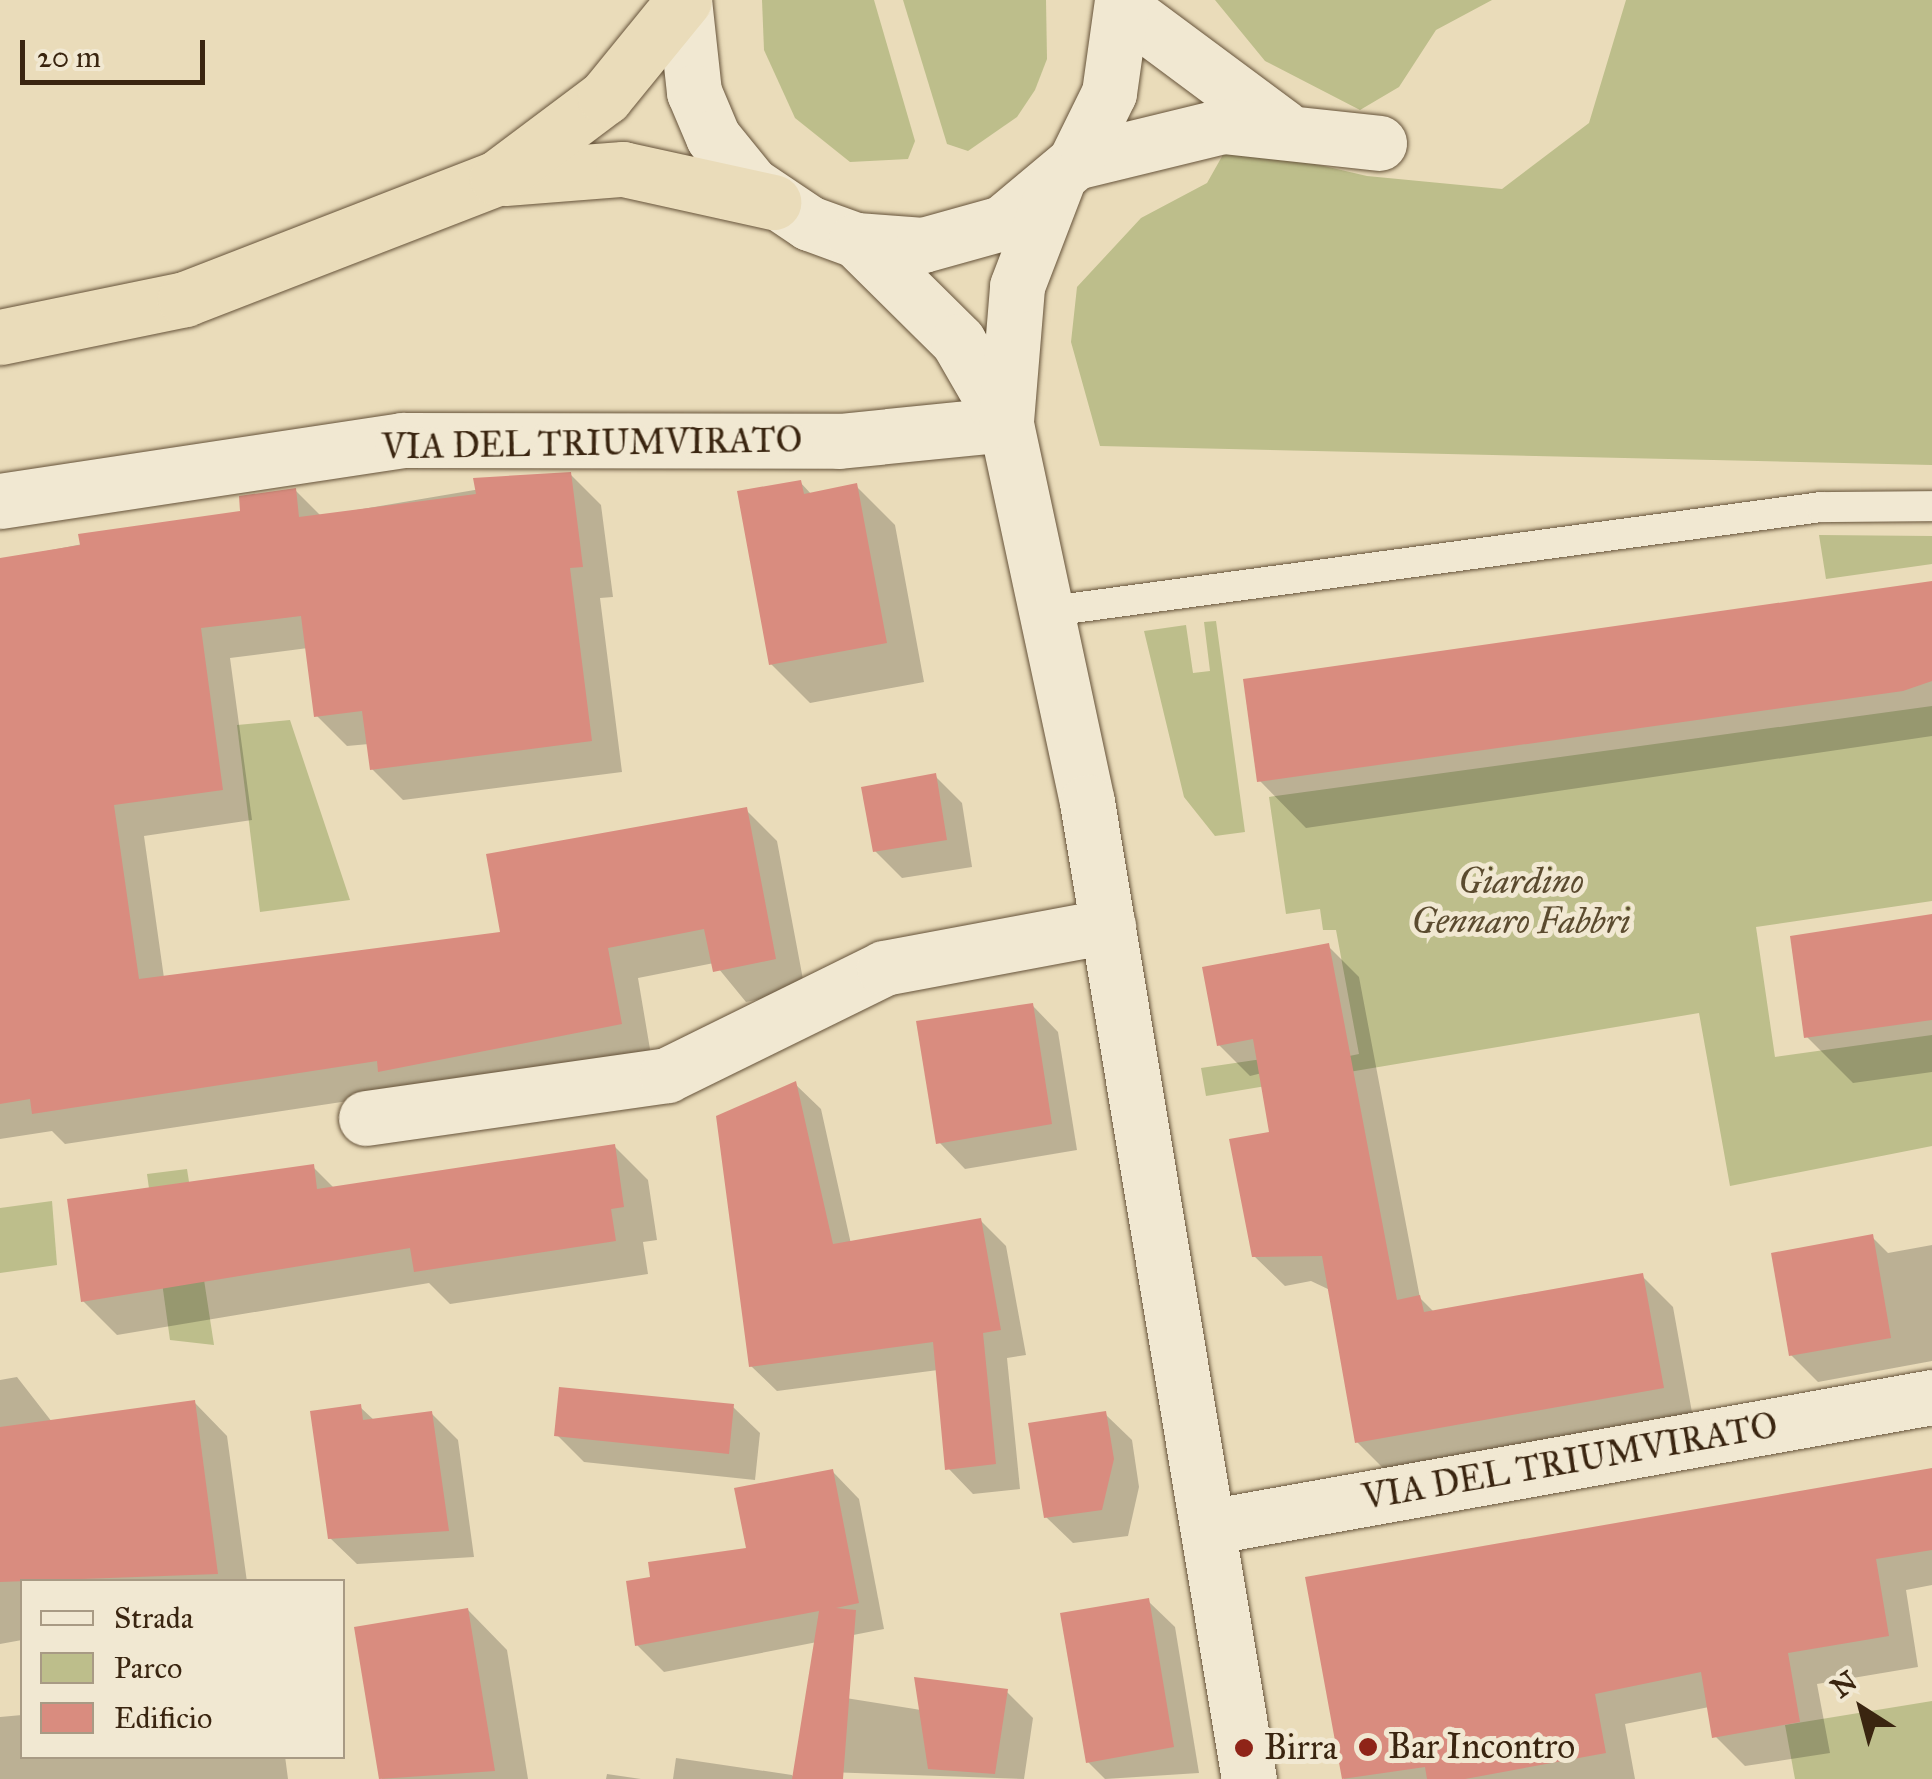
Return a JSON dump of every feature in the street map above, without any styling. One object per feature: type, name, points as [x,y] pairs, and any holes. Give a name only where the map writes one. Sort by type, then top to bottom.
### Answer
[{"type":"highway","points":[[0,337],[185,299],[497,178],[606,98],[684,0]]},
{"type":"highway","points":[[497,178],[623,170],[773,202]]},
{"type":"street","points":[[684,0],[687,65],[703,114],[732,165],[773,202],[856,240],[958,341],[1006,424],[1050,612],[1108,926],[1249,1779]]},
{"type":"street","points":[[1006,424],[1016,286],[1066,172],[1110,93],[1123,4],[1283,127]]},
{"type":"street","points":[[856,240],[962,236],[1002,223],[1066,172],[1223,126],[1283,127],[1378,144]]},
{"type":"street","name":"VIA DEL TRIUMVIRATO","points":[[0,501],[402,440],[839,442],[1006,424]]},
{"type":"street","points":[[366,1118],[667,1075],[884,968],[1108,926]]},
{"type":"street","name":"VIA DEL TRIUMVIRATO","points":[[1208,1527],[1932,1397]]},
{"type":"lane","points":[[1050,612],[1821,507],[1932,506]]},
{"type":"green space","points":[[762,0],[874,0],[915,141],[908,159],[850,162],[795,118],[764,50]]},
{"type":"green space","points":[[903,0],[1046,0],[1047,59],[1035,90],[1017,117],[968,151],[947,144]]},
{"type":"green space","points":[[1215,0],[1492,0],[1436,30],[1399,87],[1360,110],[1265,61]]},
{"type":"green space","points":[[1626,0],[1932,0],[1932,465],[1100,446],[1071,342],[1077,287],[1141,218],[1207,183],[1229,144],[1367,176],[1502,189],[1589,123]]},
{"type":"green space","points":[[1819,535],[1932,536],[1932,564],[1826,579]]},
{"type":"green space","points":[[1216,621],[1245,832],[1215,836],[1184,797],[1144,631],[1186,625],[1193,673],[1210,671],[1204,622]]},
{"type":"green space","name":"Giardino Gennaro Fabbri","points":[[1932,706],[1932,901],[1756,927],[1775,1057],[1932,1035],[1932,1146],[1730,1186],[1699,1013],[1206,1096],[1201,1068],[1269,1058],[1286,1069],[1359,1054],[1336,930],[1323,930],[1320,909],[1286,914],[1269,797]]},
{"type":"green space","points":[[290,720],[350,900],[260,912],[237,725]]},
{"type":"green space","points":[[187,1169],[214,1345],[170,1340],[147,1174]]},
{"type":"green space","points":[[52,1201],[57,1265],[0,1273],[0,1208]]},
{"type":"green space","points":[[1932,1701],[1932,1779],[1795,1779],[1785,1725]]},
{"type":"building","points":[[571,472],[583,567],[570,568],[592,741],[370,770],[362,711],[314,717],[301,616],[201,628],[223,790],[114,805],[139,979],[500,932],[486,854],[747,807],[776,959],[713,972],[704,929],[608,948],[622,1024],[378,1072],[377,1061],[32,1114],[30,1099],[0,1104],[0,558],[80,545],[78,534],[240,511],[239,496],[296,488],[299,517],[476,494],[473,478]]},
{"type":"building","points":[[801,480],[804,494],[857,483],[887,643],[769,665],[737,491]]},
{"type":"building","points":[[1932,581],[1932,681],[1903,691],[1257,782],[1243,679]]},
{"type":"building","points":[[936,773],[947,840],[873,852],[861,787]]},
{"type":"building","points":[[1932,914],[1932,1020],[1804,1038],[1790,936]]},
{"type":"building","points":[[1329,943],[1397,1300],[1420,1295],[1424,1312],[1643,1273],[1664,1388],[1355,1443],[1322,1256],[1252,1257],[1229,1139],[1269,1132],[1253,1039],[1217,1046],[1202,967]]},
{"type":"building","points":[[1033,1003],[1052,1124],[936,1144],[916,1021]]},
{"type":"building","points":[[796,1081],[833,1244],[981,1218],[1001,1330],[983,1333],[996,1464],[945,1470],[933,1342],[749,1367],[716,1116]]},
{"type":"building","points":[[615,1144],[624,1207],[611,1209],[616,1241],[414,1272],[410,1248],[81,1302],[67,1199],[314,1164],[317,1189]]},
{"type":"building","points":[[1873,1234],[1891,1338],[1789,1356],[1771,1253]]},
{"type":"building","points":[[559,1387],[734,1404],[729,1454],[554,1436]]},
{"type":"building","points":[[195,1400],[218,1574],[0,1582],[0,1427]]},
{"type":"building","points":[[361,1404],[363,1420],[432,1411],[449,1531],[328,1539],[310,1411]]},
{"type":"building","points":[[1106,1411],[1114,1459],[1102,1510],[1044,1518],[1028,1423]]},
{"type":"building","points":[[1932,1468],[1932,1550],[1876,1559],[1889,1636],[1788,1653],[1800,1722],[1712,1738],[1701,1672],[1595,1694],[1606,1753],[1465,1779],[1427,1779],[1425,1767],[1342,1779],[1305,1577]]},
{"type":"building","points":[[833,1469],[859,1603],[836,1608],[856,1610],[843,1779],[792,1779],[819,1611],[635,1646],[626,1581],[650,1577],[648,1562],[746,1548],[734,1488]]},
{"type":"building","points":[[1149,1598],[1174,1747],[1086,1763],[1060,1613]]},
{"type":"building","points":[[468,1608],[495,1771],[379,1779],[354,1627]]},
{"type":"building","points":[[914,1677],[1008,1689],[995,1774],[928,1769]]},
{"type":"place","name":"Bar Incontro","points":[[1368,1747]]},
{"type":"place","name":"Birra","points":[[1244,1748]]}]
